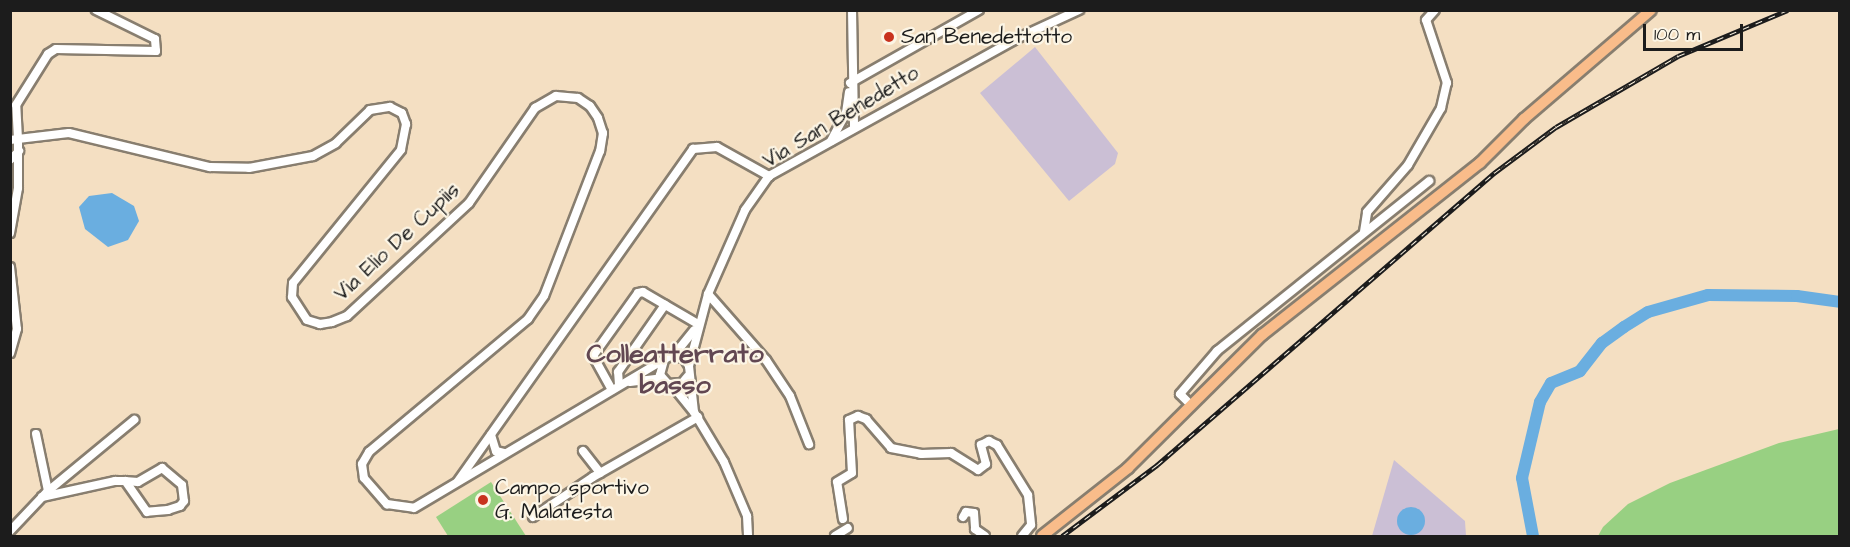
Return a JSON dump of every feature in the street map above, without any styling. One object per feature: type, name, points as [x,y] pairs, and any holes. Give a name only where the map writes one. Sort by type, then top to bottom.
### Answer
[{"type":"main road","points":[[1042,537],[1123,473],[1262,335],[1480,163],[1524,119],[1651,10]]},
{"type":"street","points":[[10,233],[19,151],[14,139],[16,105],[48,54],[56,49],[80,47],[138,53],[156,51],[155,39],[96,10]]},
{"type":"street","points":[[852,10],[850,112],[854,129]]},
{"type":"street","points":[[850,83],[979,10]]},
{"type":"street","name":"Via San Benedetto","points":[[689,371],[697,326],[708,294],[745,210],[770,176],[1029,31],[1079,10]]},
{"type":"street","points":[[1364,232],[1362,227],[1367,212],[1408,165],[1441,108],[1448,83],[1426,20],[1435,10]]},
{"type":"street","name":"Via Elio De Cupiis","points":[[14,139],[69,133],[210,167],[249,168],[313,156],[336,143],[370,110],[381,106],[402,113],[406,137],[400,150],[293,283],[292,297],[299,311],[307,320],[320,324],[347,316],[469,203],[535,108],[556,96],[578,98],[590,106],[603,133],[600,152],[544,296],[528,319],[369,452],[362,464],[364,478],[378,498],[401,509],[429,501],[505,453],[664,360]]},
{"type":"street","points":[[850,112],[859,118],[871,118]]},
{"type":"street","points":[[830,143],[850,112]]},
{"type":"street","points":[[456,484],[693,149],[717,147],[770,176]]},
{"type":"street","points":[[10,160],[19,151]]},
{"type":"street","points":[[1190,404],[1180,394],[1217,351],[1429,181]]},
{"type":"street","points":[[10,267],[17,329],[10,353]]},
{"type":"street","points":[[618,386],[594,353],[638,292],[643,291],[697,326],[674,355],[664,360],[660,367],[662,378],[672,385],[696,414],[726,467],[747,516],[748,537]]},
{"type":"street","points":[[708,294],[766,360],[790,396],[808,444]]},
{"type":"street","points":[[618,386],[618,372],[665,304]]},
{"type":"street","points":[[674,355],[684,358],[689,371],[696,414]]},
{"type":"street","points":[[672,385],[682,383],[689,371]]},
{"type":"street","points":[[618,386],[662,378]]},
{"type":"street","points":[[533,517],[696,414]]},
{"type":"street","points":[[843,519],[837,482],[852,473],[849,420],[858,416],[866,419],[891,448],[921,454],[951,453],[978,470],[986,464],[981,445],[989,441],[997,445],[1028,495],[1031,525],[1023,537]]},
{"type":"street","points":[[10,531],[45,494],[134,420]]},
{"type":"street","points":[[36,434],[45,494]]},
{"type":"street","points":[[491,434],[496,451],[505,453]]},
{"type":"street","points":[[583,451],[600,473]]},
{"type":"street","points":[[45,494],[125,481],[145,480],[166,469],[182,485],[184,501],[174,508],[147,512],[125,481]]},
{"type":"street","points":[[963,518],[966,512],[974,513],[975,529],[985,537]]},
{"type":"street","points":[[835,537],[848,528]]},
{"type":"shaded area","points":[[1035,47],[1118,153],[1115,164],[1069,201],[980,93]]},
{"type":"shaded area","points":[[1394,460],[1465,521],[1466,536],[1372,536]]},
{"type":"green space","points":[[1839,429],[1839,536],[1598,536],[1603,527],[1628,504],[1670,483],[1779,443]]},
{"type":"green space","name":"Campo sportivo G. Malatesta","points":[[491,482],[526,536],[448,536],[436,517]]},
{"type":"water","points":[[112,193],[134,206],[139,221],[128,240],[108,247],[85,229],[79,207],[89,196]]},
{"type":"water","points":[[1411,507],[1421,511],[1425,521],[1421,531],[1411,535],[1401,531],[1397,521],[1401,511]]},
{"type":"waterway","points":[[1533,536],[1522,478],[1540,402],[1551,383],[1580,371],[1602,343],[1648,312],[1708,295],[1797,296],[1840,302]]},
{"type":"railway","points":[[1062,536],[1157,465],[1494,173],[1556,127],[1678,56],[1788,10]]},
{"type":"place","name":"San Benedettotto","points":[[889,37]]},
{"type":"place","name":"Campo sportivo G. Malatesta","points":[[483,500]]},
{"type":"district","name":"Colleatterrato basso","points":[[675,370]]}]
